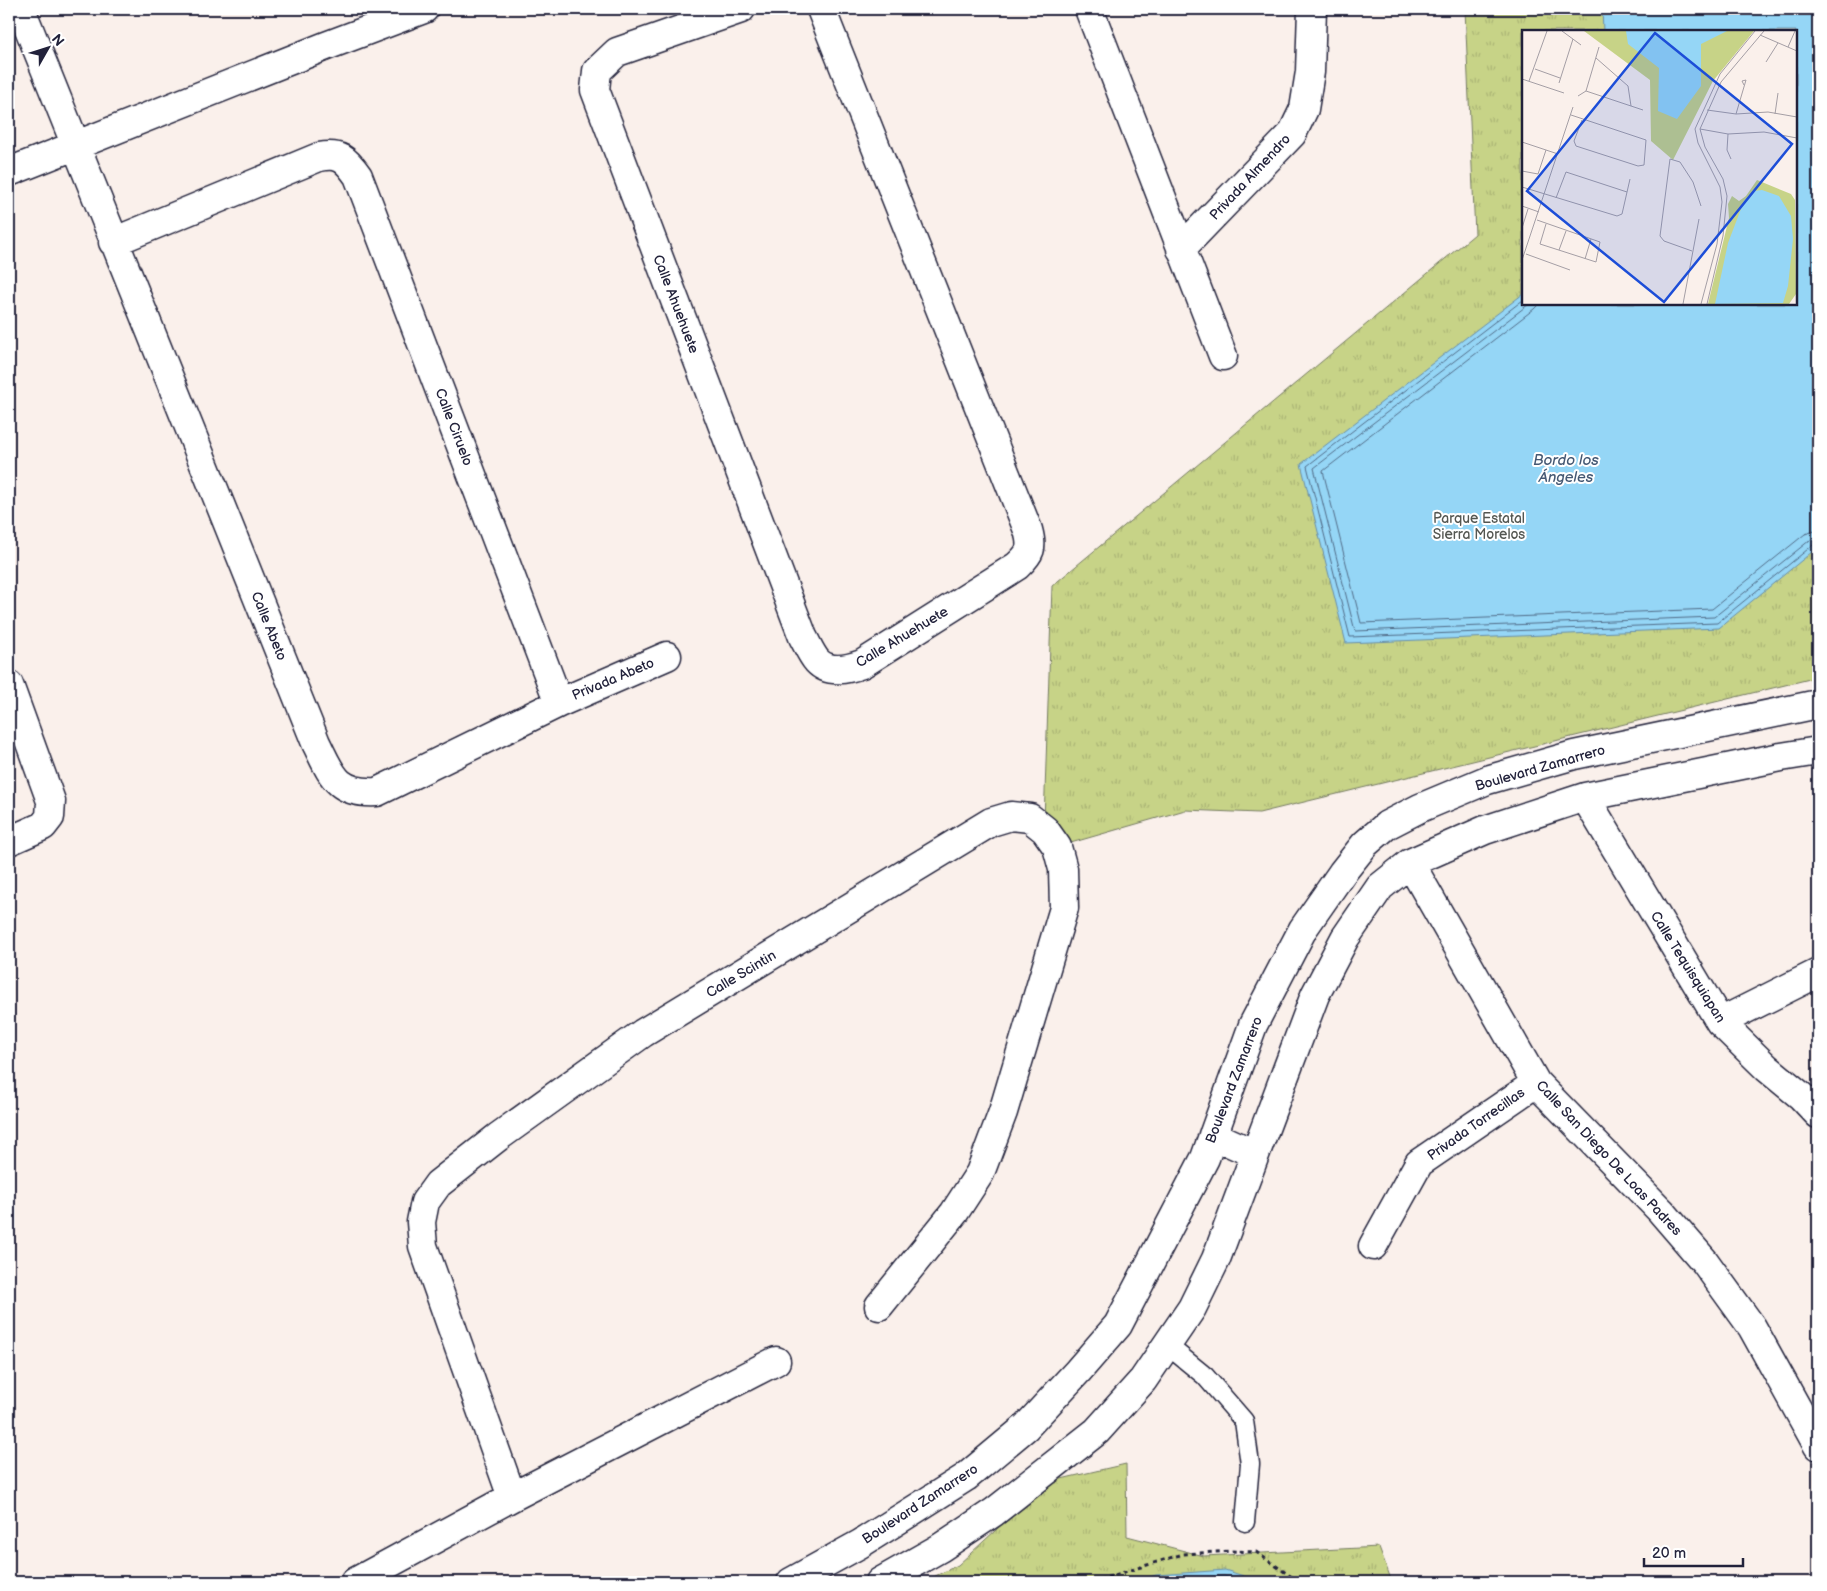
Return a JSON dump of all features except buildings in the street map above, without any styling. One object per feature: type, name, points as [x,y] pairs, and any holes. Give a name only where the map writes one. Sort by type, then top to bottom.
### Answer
[{"type":"street","name":"Calle Abeto","points":[[21,9],[74,145],[316,743],[333,777],[349,790],[361,793],[377,792],[559,703]]},
{"type":"street","points":[[9,172],[424,9]]},
{"type":"street","name":"Calle Ahuehuete","points":[[741,9],[617,52],[597,71],[595,90],[803,637],[818,662],[831,668],[846,670],[862,664],[1018,566],[1028,555],[1032,542],[821,9]]},
{"type":"street","points":[[1090,9],[1223,356]]},
{"type":"street","name":"Privada Almendro","points":[[1182,249],[1292,134],[1304,109],[1310,72],[1312,9]]},
{"type":"street","name":"Calle Ciruelo","points":[[113,242],[319,156],[331,154],[341,157],[351,166],[358,176],[559,703]]},
{"type":"street","name":"Privada Abeto","points":[[559,703],[667,656]]},
{"type":"street","points":[[9,685],[16,726],[51,801],[50,817],[42,826],[9,841]]},
{"type":"street","name":"Boulevard Zamarrero","points":[[791,1582],[860,1544],[966,1477],[1032,1420],[1118,1325],[1205,1158],[1253,1025],[1304,929],[1342,873],[1365,844],[1387,825],[1420,808],[1479,783],[1513,772],[1574,755],[1818,704]]},
{"type":"street","points":[[880,1582],[940,1548],[994,1512],[1097,1431],[1143,1380],[1192,1308],[1216,1259],[1315,995],[1344,938],[1380,887],[1410,863],[1485,830],[1585,798],[1818,751]]},
{"type":"street","name":"Calle Tequisquiapan","points":[[1585,798],[1720,1022],[1767,1068],[1802,1096],[1818,1114]]},
{"type":"street","name":"Calle Scintin","points":[[512,1497],[423,1246],[421,1222],[425,1202],[438,1184],[498,1137],[643,1033],[992,822],[1011,816],[1030,818],[1046,830],[1057,847],[1063,868],[1064,908],[1003,1112],[980,1173],[954,1213],[879,1306]]},
{"type":"street","name":"Calle San Diego De Loas Padres","points":[[1410,863],[1536,1083],[1660,1211],[1705,1262],[1752,1327],[1818,1446]]},
{"type":"street","points":[[1720,1022],[1818,973]]},
{"type":"street","name":"Privada Torrecillas","points":[[1374,1246],[1419,1164],[1536,1083]]},
{"type":"street","points":[[1213,1135],[1255,1154]]},
{"type":"street","points":[[355,1582],[512,1497],[776,1362]]},
{"type":"lane","points":[[1167,1345],[1205,1376],[1244,1421],[1250,1464],[1244,1522]]},
{"type":"path","points":[[1092,1582],[1183,1554],[1232,1550],[1256,1552],[1299,1582]]},
{"type":"green space","name":"Parque Estatal Sierra Morelos","points":[[1465,9],[1818,9],[1818,677],[1259,813],[1185,810],[1043,851],[1052,586],[1475,234]]},
{"type":"green space","points":[[1126,1464],[1127,1536],[1204,1556],[1379,1547],[1392,1582],[923,1582],[958,1565],[1048,1482]]},
{"type":"water","name":"Bordo los Ángeles","points":[[1602,9],[1818,9],[1818,547],[1719,628],[1346,643],[1301,464],[1522,295],[1522,305],[1797,305],[1797,30],[1603,30]]},
{"type":"water","points":[[1225,1570],[1262,1582],[1135,1582],[1156,1575]]}]
